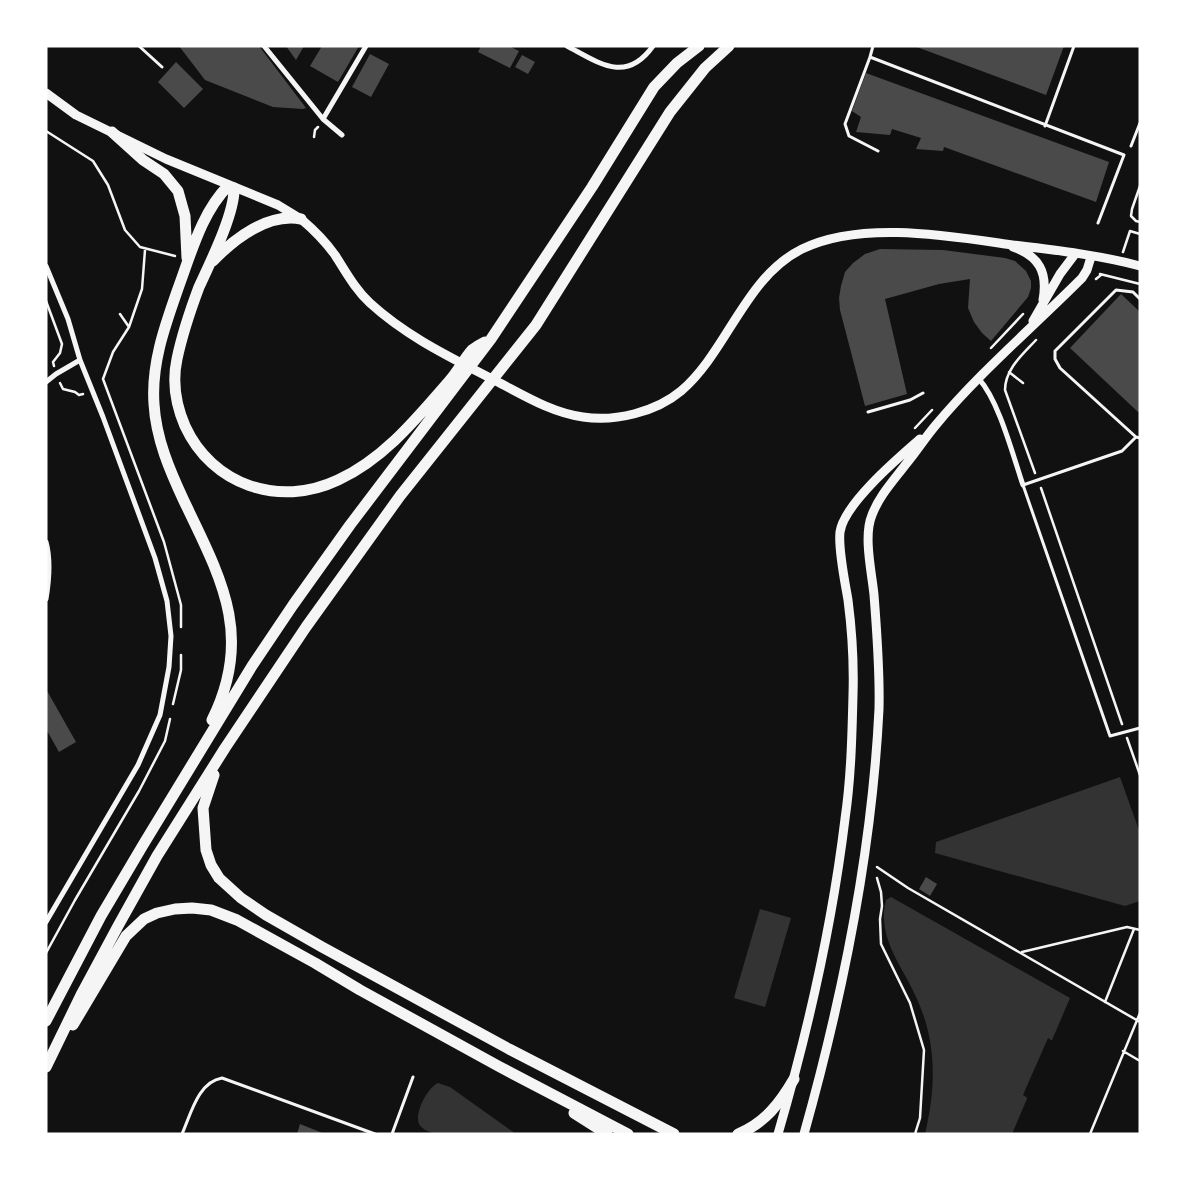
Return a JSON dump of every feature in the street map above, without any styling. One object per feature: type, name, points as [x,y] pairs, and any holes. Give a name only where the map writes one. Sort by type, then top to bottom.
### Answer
[{"type":"highway","points":[[46,1021],[101,916],[252,666],[350,525],[491,338],[592,187],[654,86],[677,63],[699,46]]},
{"type":"highway","points":[[46,1067],[82,993],[122,918],[157,856],[225,748],[306,627],[400,496],[536,325],[670,112],[705,68],[729,46]]},
{"type":"highway","points":[[112,132],[143,160],[164,174],[178,191],[186,216],[187,264]]},
{"type":"highway","points":[[231,187],[231,210],[190,312],[176,361],[175,390],[178,407],[189,434],[197,447],[209,462],[235,480],[269,491],[288,492],[306,491],[321,487],[344,477],[368,463],[398,437],[454,376],[473,350],[491,338]]},
{"type":"highway","points":[[184,777],[219,705],[231,668],[232,652],[229,613],[220,577],[170,471],[159,437],[154,405],[155,368],[159,348],[187,264],[214,202],[231,187]]},
{"type":"highway","points":[[209,266],[224,249],[260,225],[286,218],[301,219]]},
{"type":"highway","points":[[225,748],[203,808],[204,835],[211,865],[219,878],[241,898],[266,915],[322,947],[509,1049],[674,1134]]},
{"type":"highway","points":[[46,1071],[126,936],[144,919],[157,913],[192,908],[211,910],[237,920],[500,1067],[628,1134]]},
{"type":"highway","points":[[500,1067],[607,1134]]},
{"type":"highway","points":[[738,1134],[768,1116],[780,1102],[794,1079]]},
{"type":"main road","points":[[46,93],[76,115],[166,159],[278,205],[301,219],[317,233],[368,301],[397,326],[448,356],[522,394],[563,413],[585,418],[610,418],[630,415],[651,409],[680,392],[702,369],[742,308],[769,276],[790,256],[811,245],[834,238],[888,233],[953,237],[1075,254],[1140,266]]},
{"type":"main road","points":[[1003,243],[1026,251],[1039,264],[1044,274],[1045,288],[1041,307]]},
{"type":"main road","points":[[1027,332],[1060,274],[1075,254]]},
{"type":"main road","points":[[778,1134],[794,1079],[829,926],[846,817],[853,694],[853,657],[840,532],[844,519],[858,498],[934,427],[979,379],[1082,278],[1091,257]]},
{"type":"main road","points":[[804,1134],[839,996],[853,929],[870,821],[879,682],[869,527],[871,516],[881,498],[934,427]]},
{"type":"street","points":[[264,46],[323,119],[342,135]]},
{"type":"street","points":[[323,119],[366,46]]},
{"type":"street","points":[[567,46],[608,66],[624,68],[643,59],[653,46]]},
{"type":"street","points":[[46,266],[68,319],[80,360],[155,558],[167,601],[171,636],[169,667],[160,715],[138,765],[46,922]]},
{"type":"street","points":[[46,382],[80,360]]},
{"type":"street","points":[[979,379],[986,386],[993,401],[1023,485]]},
{"type":"street","points":[[46,542],[49,581],[46,599]]},
{"type":"lane","points":[[139,46],[162,67]]},
{"type":"lane","points":[[872,46],[870,57],[846,124],[849,136],[878,151]]},
{"type":"lane","points":[[1045,126],[1074,46]]},
{"type":"lane","points":[[870,57],[1124,155],[1098,223]]},
{"type":"lane","points":[[1131,146],[1140,123]]},
{"type":"lane","points":[[1140,299],[1133,292],[1116,290],[1055,351],[1054,359],[1060,368],[1138,438],[1122,451],[1023,485],[1110,736],[1140,728]]},
{"type":"lane","points":[[868,412],[910,400],[922,393]]},
{"type":"lane","points":[[392,1134],[413,1076]]},
{"type":"lane","points":[[182,1134],[202,1090],[214,1079],[222,1078],[374,1134]]},
{"type":"path","points":[[46,131],[93,161],[108,185],[125,230],[140,247],[145,250],[175,256]]},
{"type":"path","points":[[1140,186],[1132,209],[1132,216],[1136,221],[1140,222]]},
{"type":"path","points":[[1130,231],[1140,234]]},
{"type":"path","points":[[145,250],[142,289],[129,326],[110,361],[103,379],[164,542],[180,605],[180,633]]},
{"type":"path","points":[[1087,270],[1140,284]]},
{"type":"path","points":[[46,301],[62,344],[60,353],[53,362],[63,389],[80,395],[92,390]]},
{"type":"path","points":[[989,350],[1027,309]]},
{"type":"path","points":[[120,314],[129,326]]},
{"type":"path","points":[[1023,383],[1009,372],[1005,383],[1006,390],[1140,775]]},
{"type":"path","points":[[909,434],[936,406]]},
{"type":"path","points":[[173,705],[180,670],[180,651]]},
{"type":"path","points":[[46,953],[139,791],[165,741],[171,714]]},
{"type":"path","points":[[1135,761],[1140,759]]},
{"type":"path","points":[[877,868],[908,888],[1138,1021]]},
{"type":"path","points":[[877,878],[881,892],[881,944],[910,1003],[924,1050],[920,1118],[915,1134]]},
{"type":"path","points":[[1021,953],[1127,927],[1140,930]]},
{"type":"path","points":[[1105,1002],[1134,929]]},
{"type":"path","points":[[1090,1134],[1140,1013]]},
{"type":"path","points":[[1123,1051],[1140,1061]]},
{"type":"shaded area","points":[[1120,777],[1140,833],[1140,901],[1125,906],[935,853],[936,842]]},
{"type":"shaded area","points":[[891,897],[1070,998],[1012,1134],[925,1134],[933,1083],[931,1049],[924,1016],[892,950],[885,930],[886,900]]},
{"type":"shaded area","points":[[760,909],[791,918],[765,1007],[734,998]]},
{"type":"shaded area","points":[[438,1083],[450,1087],[516,1134],[436,1134],[424,1129],[420,1126],[418,1119],[420,1107],[426,1095]]},
{"type":"pier","points":[[1048,1038],[1054,1042],[1029,1099],[1023,1095]]},
{"type":"building","points":[[179,46],[259,46],[306,108],[273,107],[205,80]]},
{"type":"building","points":[[286,46],[304,46],[296,60]]},
{"type":"building","points":[[322,46],[359,46],[338,82],[310,66]]},
{"type":"building","points":[[481,46],[509,46],[519,51],[510,68],[478,52]]},
{"type":"building","points":[[914,46],[1064,46],[1046,95]]},
{"type":"building","points":[[370,54],[389,64],[371,97],[352,87]]},
{"type":"building","points":[[522,55],[535,62],[528,74],[515,67]]},
{"type":"building","points":[[176,62],[203,89],[184,108],[158,82]]},
{"type":"building","points":[[866,73],[1109,162],[1096,202],[944,147],[943,151],[916,149],[921,138],[892,129],[890,135],[856,132],[861,117],[852,111]]},
{"type":"building","points":[[880,249],[943,250],[1005,258],[1015,261],[1026,271],[1031,281],[1031,288],[1028,297],[991,341],[974,322],[968,308],[970,279],[939,284],[885,299],[907,394],[865,406],[840,310],[839,298],[845,272],[865,254]]},
{"type":"building","points":[[1121,294],[1140,312],[1140,411],[1138,412],[1070,348]]},
{"type":"building","points":[[46,689],[76,742],[59,752],[46,729]]},
{"type":"building","points":[[926,877],[937,884],[930,896],[919,889]]},
{"type":"building","points":[[300,1124],[325,1134],[297,1134]]}]
